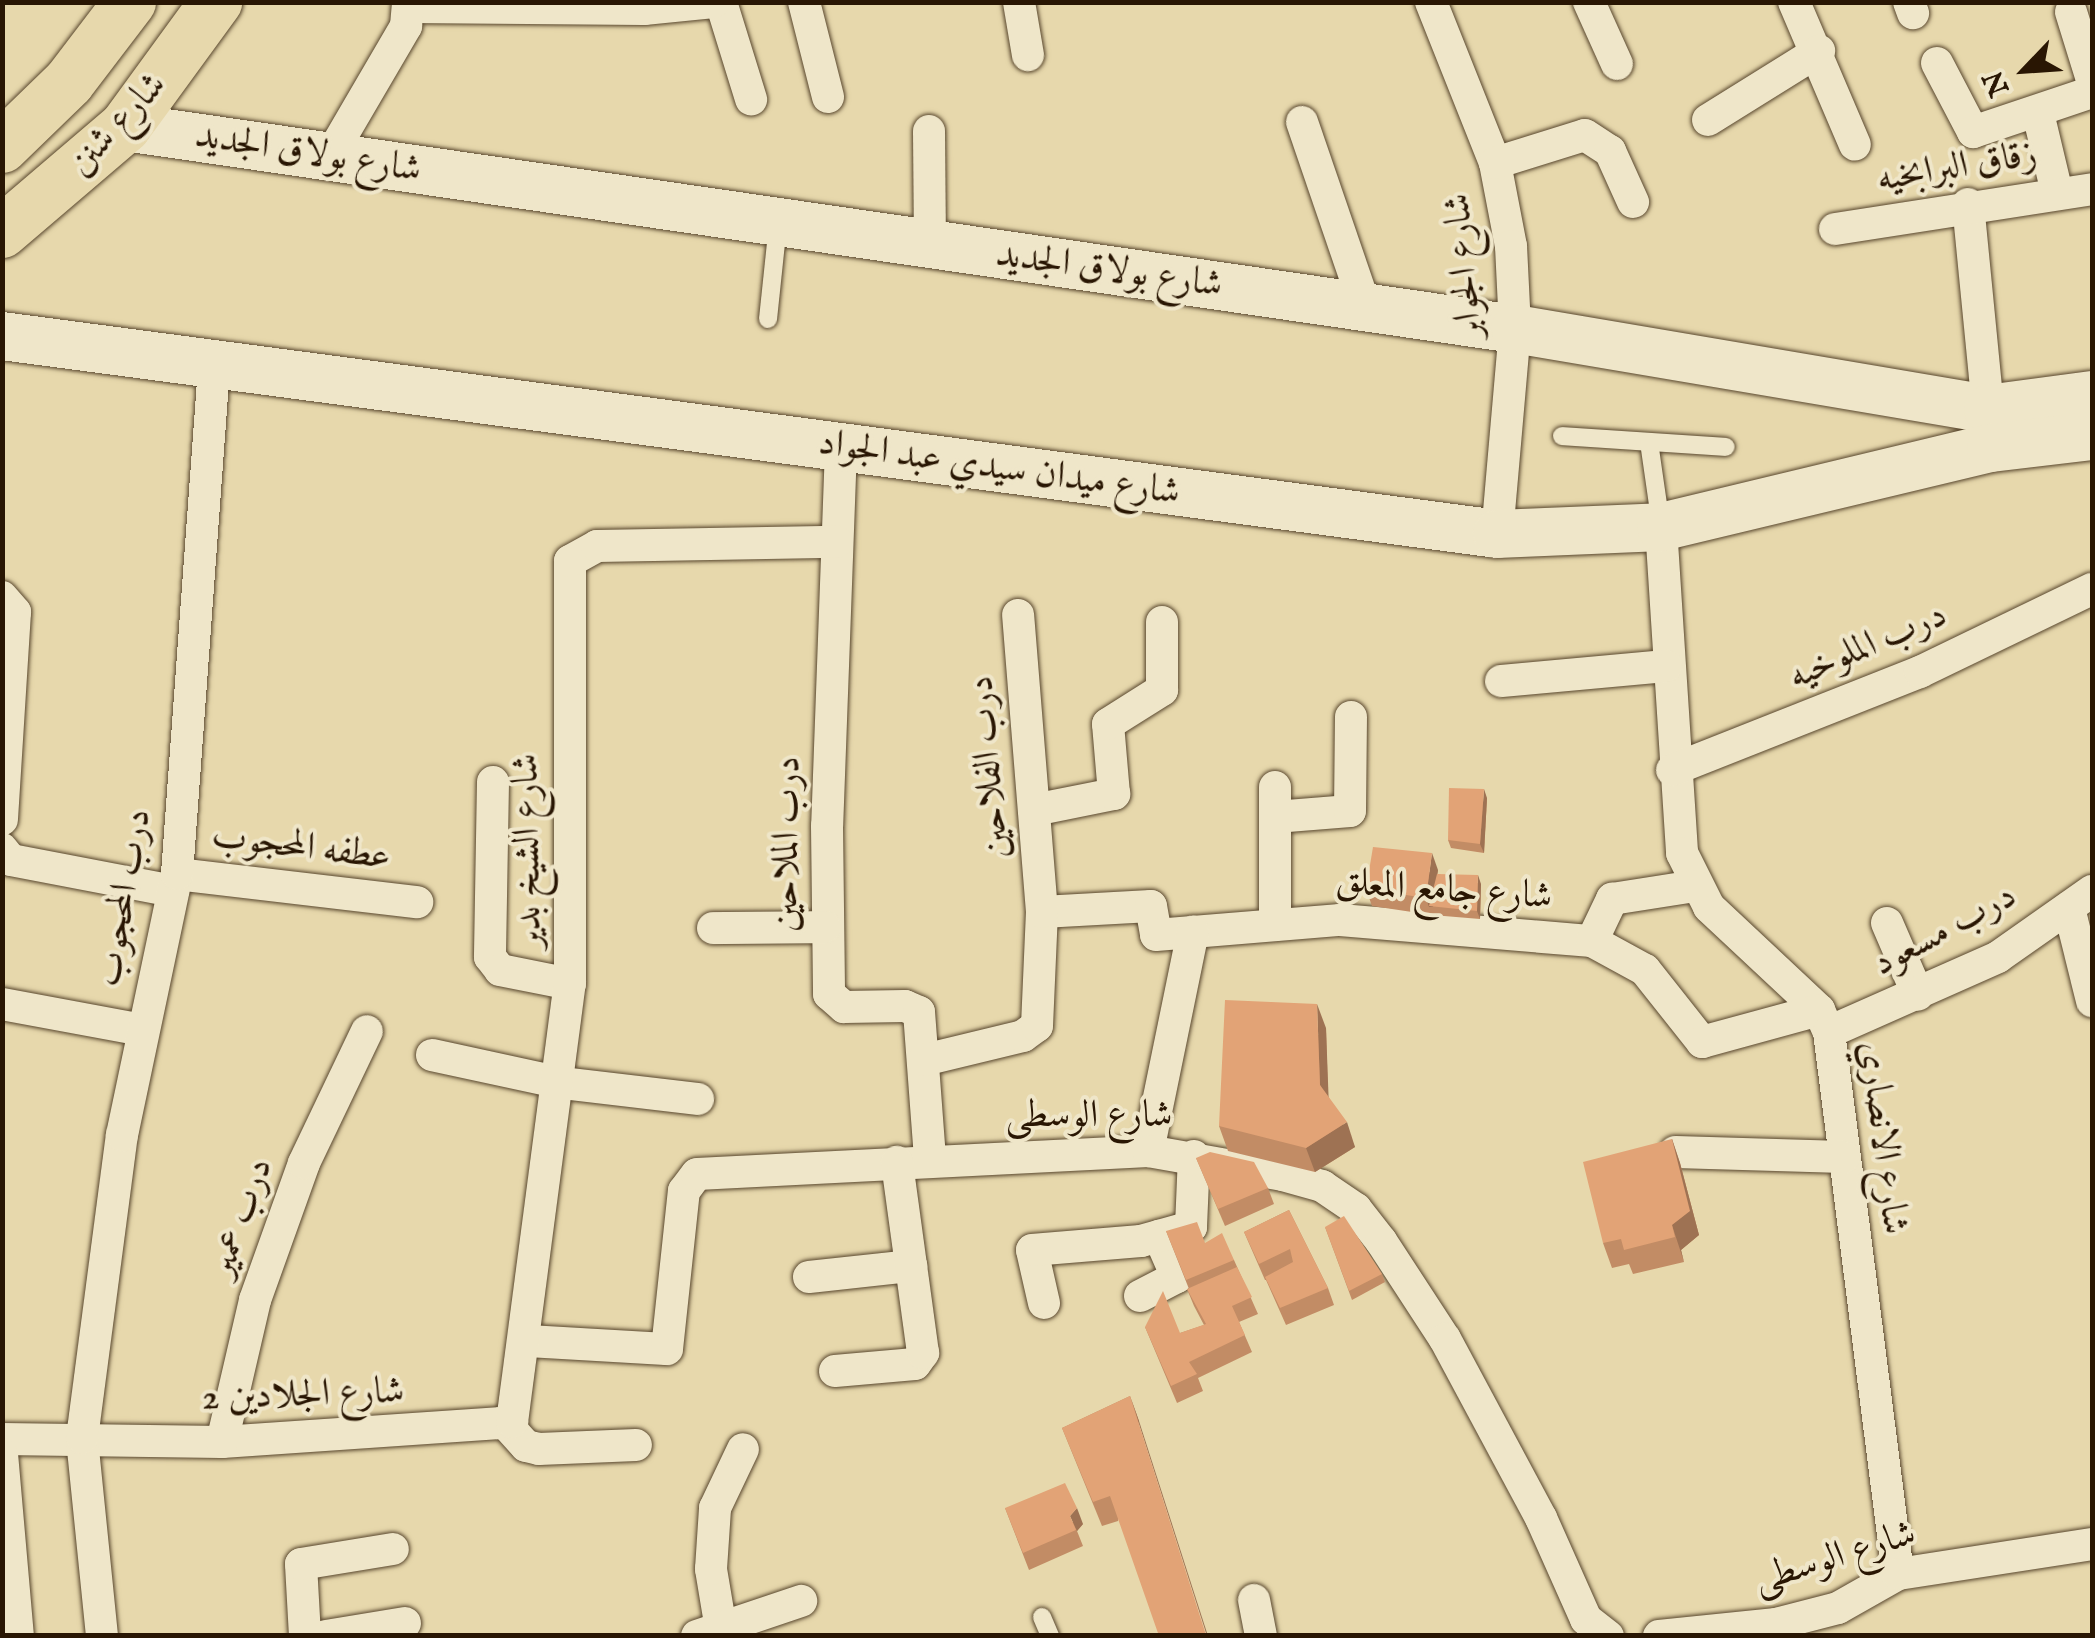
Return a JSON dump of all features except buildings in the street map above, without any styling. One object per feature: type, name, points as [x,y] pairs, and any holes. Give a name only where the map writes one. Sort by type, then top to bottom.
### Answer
[{"type":"main road","name":"شارع شنن","points":[[2,146],[22,106],[130,2]]},
{"type":"main road","name":"شارع شنن","points":[[2,232],[125,127],[216,2]]},
{"type":"street","points":[[330,158],[397,43],[408,5],[644,6],[718,2],[750,100]]},
{"type":"street","points":[[804,2],[828,97]]},
{"type":"street","points":[[1019,2],[1028,55]]},
{"type":"street","name":"شارع الجوابر","points":[[1432,2],[1496,163],[1511,246],[1515,329],[1497,534]]},
{"type":"street","points":[[1588,2],[1617,64]]},
{"type":"street","points":[[1794,2],[1856,146]]},
{"type":"street","points":[[2071,12],[2092,80]]},
{"type":"street","points":[[1708,120],[1818,51]]},
{"type":"street","points":[[1937,63],[1973,132],[2092,92]]},
{"type":"street","points":[[2038,113],[2057,193]]},
{"type":"street","points":[[1302,122],[1366,309]]},
{"type":"street","name":"شارع بولاق الجديد","points":[[125,127],[1515,329],[1990,429],[2092,436]]},
{"type":"street","points":[[929,130],[930,245]]},
{"type":"street","points":[[1496,163],[1586,135],[1610,151],[1633,202]]},
{"type":"street","name":"زقاق البرابخيه","points":[[1835,228],[1968,204],[2092,189]]},
{"type":"street","points":[[1968,204],[1990,429]]},
{"type":"street","name":"شارع ميدان سيدي عبد الجواد","points":[[2,336],[214,368],[1497,534],[1661,527],[1990,429]]},
{"type":"street","name":"درب المحجوب","points":[[102,1636],[82,1438],[142,1030],[175,882],[214,368]]},
{"type":"street","name":"شارع بولاق الجديد","points":[[1990,429],[2092,395]]},
{"type":"street","name":"درب الملاحين","points":[[841,448],[825,927],[832,1000],[844,1007],[912,1007],[922,1019],[930,1160]]},
{"type":"street","name":"شارع الانصاري","points":[[1661,527],[1672,770],[1682,853],[1695,886],[1726,926],[1824,1021],[1898,1574]]},
{"type":"street","name":"شارع الشيخ بدير","points":[[512,1417],[527,1341],[562,1083],[570,984],[570,562],[581,550],[598,546],[837,542]]},
{"type":"street","name":"درب الملوخيه","points":[[1672,770],[1920,672],[2092,589]]},
{"type":"street","points":[[2,597],[15,612],[2,820]]},
{"type":"street","name":"درب الفلاحين","points":[[924,1060],[1034,1031],[1042,912],[1018,616]]},
{"type":"street","points":[[1034,810],[1114,794],[1108,724],[1162,690],[1162,622]]},
{"type":"street","points":[[1501,681],[1666,666]]},
{"type":"street","points":[[1275,925],[1275,802],[1350,811],[1351,717]]},
{"type":"street","points":[[493,782],[490,957],[500,970],[570,984]]},
{"type":"street","name":"عطفه المحجوب","points":[[2,850],[11,860],[175,882],[416,902]]},
{"type":"street","points":[[1592,941],[1612,899],[1695,886]]},
{"type":"street","points":[[2081,900],[2092,1001]]},
{"type":"street","name":"درب مسعود","points":[[1824,1021],[1918,995],[1998,957],[2081,900]]},
{"type":"street","name":"شارع جامع المعلق","points":[[1042,912],[1152,906],[1156,935],[1340,920],[1592,941],[1644,970],[1702,1042],[1824,1021]]},
{"type":"street","points":[[1887,923],[1918,995]]},
{"type":"street","points":[[713,928],[825,927]]},
{"type":"street","points":[[1148,1151],[1193,932]]},
{"type":"street","points":[[2,1004],[142,1030]]},
{"type":"street","name":"درب عمير","points":[[222,1442],[261,1282],[304,1162],[368,1031]]},
{"type":"street","points":[[432,1055],[562,1083],[698,1099]]},
{"type":"street","name":"شارع الوسطى","points":[[527,1341],[667,1349],[684,1190],[697,1174],[1148,1151],[1194,1156],[1322,1186],[1356,1209],[1445,1339],[1541,1518],[1576,1602],[1608,1636]]},
{"type":"street","points":[[1675,1152],[1844,1156]]},
{"type":"street","points":[[1044,1302],[1032,1250],[1159,1236],[1192,1226],[1194,1156]]},
{"type":"street","points":[[834,1371],[920,1360],[897,1162]]},
{"type":"street","points":[[1140,1296],[1177,1277],[1159,1236]]},
{"type":"street","points":[[809,1277],[911,1266]]},
{"type":"street","points":[[512,1417],[526,1446],[539,1449],[636,1445]]},
{"type":"street","name":"شارع الجلادين 2","points":[[2,1439],[222,1442],[512,1417]]},
{"type":"street","points":[[743,1449],[715,1508],[709,1632],[801,1601]]},
{"type":"street","points":[[2,1454],[18,1636]]},
{"type":"street","name":"شارع الوسطى","points":[[1659,1636],[1776,1624],[1838,1608],[1898,1574],[2092,1544]]},
{"type":"street","points":[[305,1636],[301,1564],[393,1550]]},
{"type":"street","points":[[1254,1600],[1261,1636]]},
{"type":"street","points":[[326,1636],[405,1623]]},
{"type":"lane","points":[[768,319],[778,223]]},
{"type":"lane","points":[[1562,436],[1726,447]]},
{"type":"lane","points":[[1649,442],[1661,527]]},
{"type":"lane","points":[[1042,1616],[1050,1636]]}]
